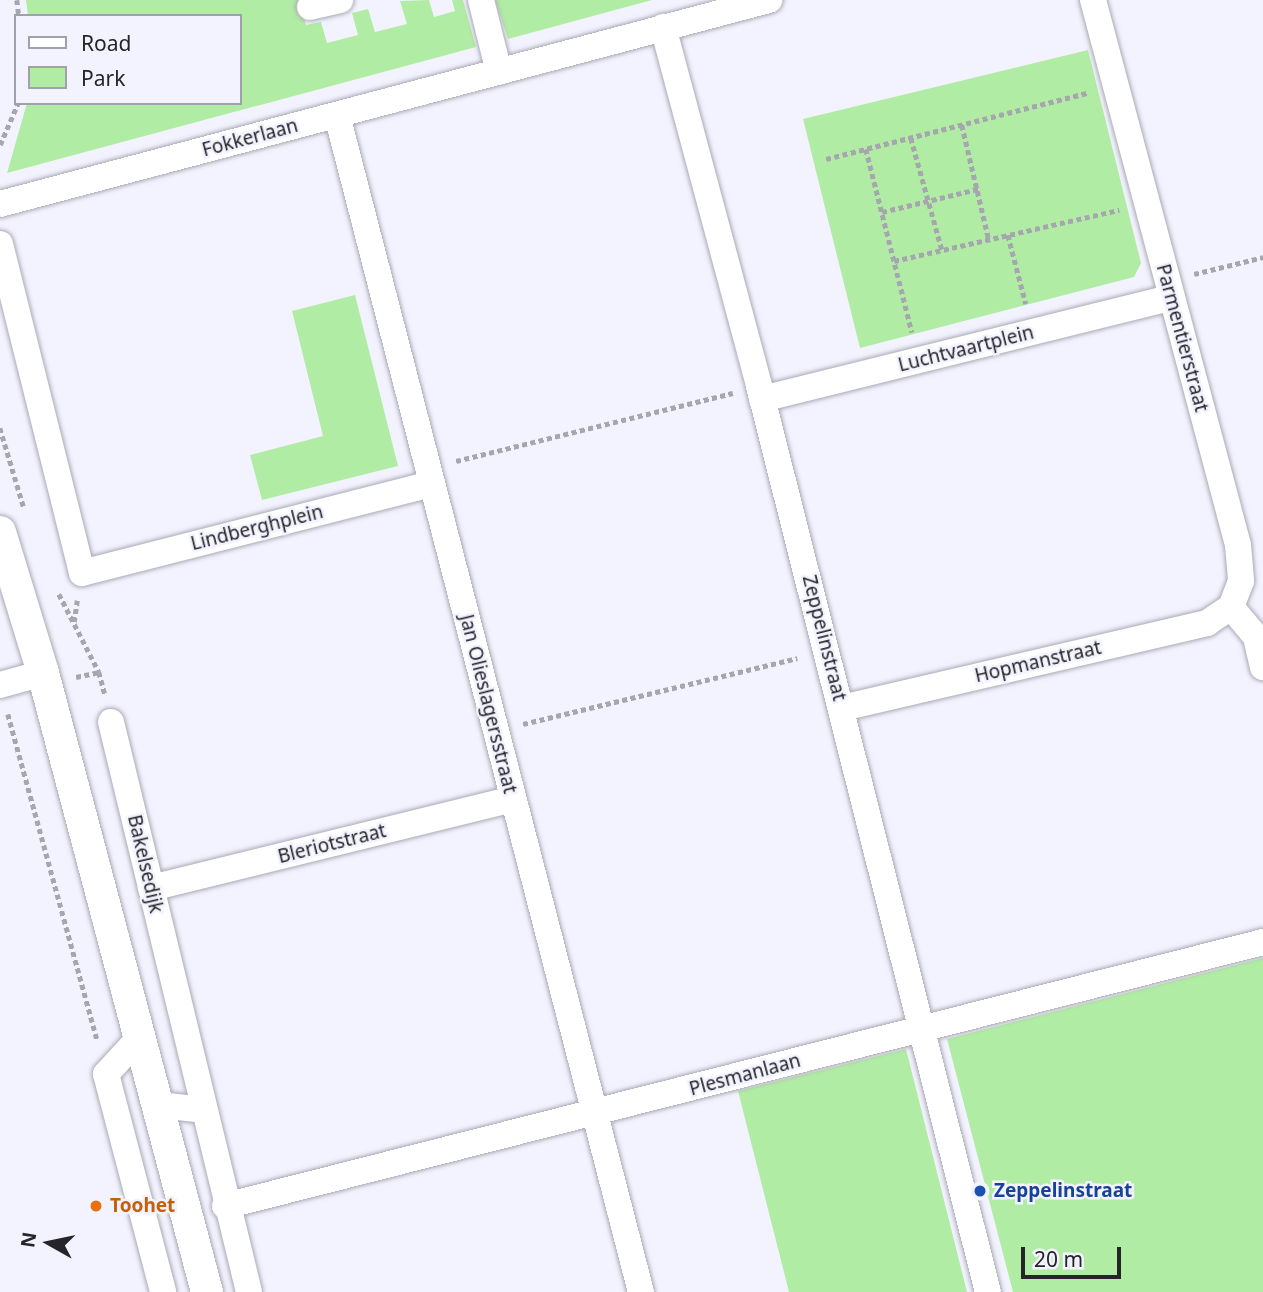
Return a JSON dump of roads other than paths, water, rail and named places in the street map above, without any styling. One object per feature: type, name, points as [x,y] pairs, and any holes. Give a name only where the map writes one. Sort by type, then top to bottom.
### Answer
[{"type":"street","points":[[310,7],[340,0]]},
{"type":"street","points":[[481,0],[499,72]]},
{"type":"street","name":"Fokkerlaan","points":[[0,204],[769,0]]},
{"type":"street","name":"Parmentierstraat","points":[[1093,0],[1238,545],[1241,581],[1231,607]]},
{"type":"street","name":"Zeppelinstraat","points":[[663,27],[842,708],[988,1292]]},
{"type":"street","name":"Jan Olieslagersstraat","points":[[337,115],[641,1292]]},
{"type":"street","name":"Lindberghplein","points":[[0,244],[82,573],[430,476]]},
{"type":"street","name":"Luchtvaartplein","points":[[761,393],[919,360],[1033,332],[1168,290]]},
{"type":"street","points":[[0,532],[43,673],[207,1292]]},
{"type":"street","points":[[1231,607],[1255,637],[1263,667]]},
{"type":"street","name":"Hopmanstraat","points":[[842,708],[1207,623],[1231,607]]},
{"type":"street","points":[[2,693],[43,673]]},
{"type":"street","name":"Bakelsedijk","points":[[111,722],[225,1206],[249,1292]]},
{"type":"street","name":"Bleriotstraat","points":[[151,888],[513,799]]},
{"type":"street","name":"Plesmanlaan","points":[[225,1206],[594,1115],[1263,942]]},
{"type":"street","points":[[141,1036],[106,1074],[163,1292]]},
{"type":"street","points":[[159,1105],[204,1110]]},
{"type":"place","name":"Zeppelinstraat","points":[[980,1191]]},
{"type":"place","name":"Toohet","points":[[96,1206]]}]
